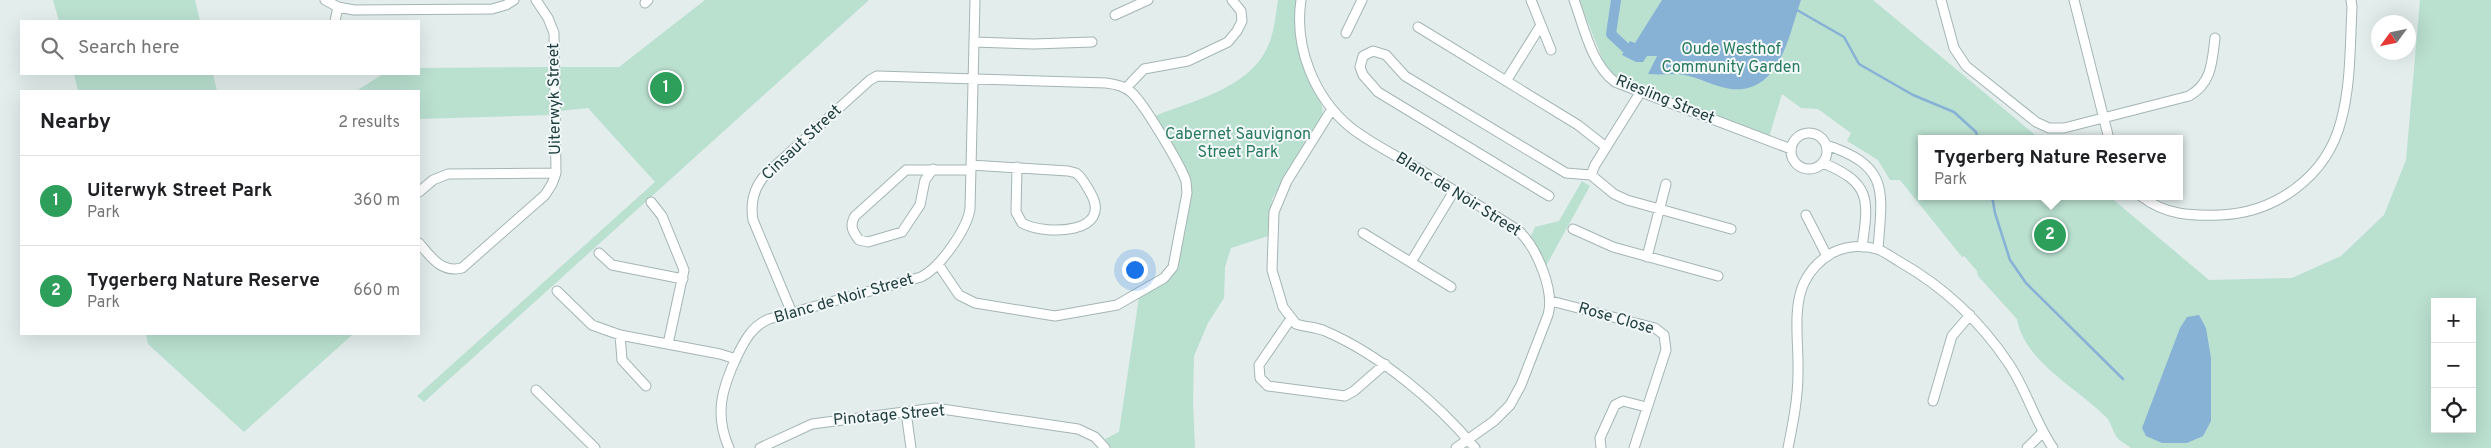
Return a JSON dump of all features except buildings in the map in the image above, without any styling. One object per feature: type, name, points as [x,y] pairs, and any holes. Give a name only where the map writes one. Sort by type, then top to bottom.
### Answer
[{"type":"street","points":[[324,0],[338,7],[354,10],[492,9],[506,5],[514,0]]},
{"type":"street","name":"Uiterwyk Street","points":[[420,244],[441,266],[454,270],[467,266],[545,196],[552,184],[556,173],[554,34],[548,18],[536,0]]},
{"type":"street","name":"Blanc de Noir Street","points":[[729,448],[722,428],[724,383],[746,338],[755,328],[769,319],[913,280],[927,274],[938,264],[967,221],[970,208],[975,0]]},
{"type":"street","points":[[1115,15],[1148,0]]},
{"type":"street","points":[[938,264],[959,295],[971,302],[1055,316],[1117,305],[1164,278],[1176,260],[1187,185],[1142,105],[1126,88],[1144,69],[1188,61],[1228,42],[1242,21],[1241,11],[1232,0]]},
{"type":"street","name":"Blanc de Noir Street","points":[[1301,0],[1300,34],[1305,58],[1316,85],[1332,109],[1359,133],[1524,236],[1548,284],[1551,301]]},
{"type":"street","points":[[1346,33],[1362,0]]},
{"type":"street","points":[[1531,0],[1551,50]]},
{"type":"street","name":"Riesling Street","points":[[1574,0],[1601,69],[1615,82],[1791,149]]},
{"type":"street","points":[[1940,0],[1951,41],[1961,61],[2030,119],[2042,126],[2056,129],[2183,98],[2194,93],[2204,84],[2210,74],[2215,38]]},
{"type":"street","points":[[2074,0],[2108,135]]},
{"type":"street","points":[[2147,200],[2163,210],[2182,215],[2235,214],[2273,202],[2307,179],[2331,148],[2344,110],[2351,0]]},
{"type":"street","points":[[335,20],[338,7]]},
{"type":"street","points":[[1506,81],[1541,25]]},
{"type":"street","points":[[1418,27],[1578,125],[1606,146]]},
{"type":"street","points":[[974,42],[1034,44],[1092,42]]},
{"type":"street","points":[[1549,196],[1378,92],[1360,70],[1360,61],[1363,56],[1373,51],[1382,53],[1405,76],[1566,173],[1591,175],[1621,198],[1731,228]]},
{"type":"street","name":"Cinsaut Street","points":[[792,312],[753,220],[753,198],[762,179],[873,78],[886,75],[1106,83],[1126,88]]},
{"type":"street","points":[[1591,175],[1606,146],[1640,92]]},
{"type":"street","points":[[1332,109],[1287,182],[1274,212],[1272,270],[1283,308],[1290,320],[1301,326],[1325,331],[1385,364],[1475,448]]},
{"type":"street","points":[[1807,133],[1819,135],[1826,145],[1827,155],[1823,163],[1815,169],[1801,168],[1792,158],[1791,149],[1796,138],[1807,133]]},
{"type":"street","points":[[1826,145],[1842,150],[1858,160],[1870,169],[1879,184],[1882,209],[1878,249]]},
{"type":"street","points":[[1823,163],[1847,174],[1862,191],[1867,207],[1862,247]]},
{"type":"street","points":[[933,170],[925,180],[920,205],[904,230],[898,234],[868,242],[859,240],[851,228],[855,216],[906,170],[1017,167],[1076,172],[1093,198],[1095,209],[1092,217],[1081,226],[1062,230],[1022,223],[1016,212],[1017,167]]},
{"type":"street","name":"Uiterwyk Street","points":[[420,191],[432,180],[448,174],[556,173]]},
{"type":"street","points":[[1647,257],[1666,184]]},
{"type":"street","points":[[1411,262],[1454,191]]},
{"type":"street","points":[[651,202],[662,216],[684,270],[668,344]]},
{"type":"street","points":[[1806,215],[1827,256]]},
{"type":"street","points":[[1573,229],[1613,247],[1718,276]]},
{"type":"street","points":[[1363,233],[1451,287]]},
{"type":"street","points":[[1788,448],[1795,412],[1798,374],[1799,298],[1811,270],[1827,256],[1846,248],[1862,247],[1878,249],[1922,274],[1970,315],[2010,366],[2026,393],[2042,433],[2053,448]]},
{"type":"street","points":[[599,253],[612,265],[683,279]]},
{"type":"street","points":[[557,291],[585,320],[620,335],[720,354],[736,359]]},
{"type":"street","points":[[1456,448],[1499,416],[1514,398],[1548,315],[1551,301]]},
{"type":"street","name":"Rose Close","points":[[1551,301],[1655,328],[1664,335],[1666,350],[1634,448]]},
{"type":"street","points":[[1933,401],[1952,336],[1970,315]]},
{"type":"street","points":[[1290,320],[1259,365],[1260,378],[1268,386],[1345,396],[1354,391],[1385,364]]},
{"type":"street","points":[[620,335],[622,360],[646,386]]},
{"type":"street","points":[[536,390],[595,448]]},
{"type":"street","points":[[1601,448],[1600,438],[1615,405],[1623,401],[1646,407]]},
{"type":"street","name":"Pinotage Street","points":[[760,448],[805,425],[944,408],[1078,429],[1095,437],[1106,448]]},
{"type":"street","points":[[906,412],[911,448]]},
{"type":"street","points":[[2028,448],[2042,433]]},
{"type":"green space","points":[[53,0],[195,0],[200,20],[59,20]]},
{"type":"green space","points":[[705,0],[869,0],[424,402],[417,396],[655,182],[588,108],[560,111],[559,67],[619,67]]},
{"type":"green space","name":"Cabernet Sauvignon Street Park","points":[[1278,0],[1296,0],[1296,32],[1299,53],[1310,84],[1321,103],[1322,115],[1272,199],[1268,236],[1231,248],[1225,267],[1224,298],[1208,323],[1194,356],[1193,403],[1195,448],[1111,448],[1105,439],[1119,432],[1139,297],[1171,278],[1178,267],[1192,194],[1188,173],[1155,116],[1223,89],[1239,80],[1252,68],[1263,55],[1271,38]]},
{"type":"green space","name":"Oude Westhof Community Garden","points":[[1579,0],[1873,0],[2035,135],[1918,135],[1918,200],[2114,200],[2209,280],[2292,278],[2341,256],[2384,215],[2406,160],[2420,0],[2491,0],[2491,448],[2131,448],[2117,438],[2109,420],[2105,416],[2041,361],[2030,348],[2022,334],[2017,319],[1978,276],[1977,271],[1964,256],[1962,257],[1900,180],[1890,180],[1878,160],[1847,141],[1851,133],[1818,109],[1801,108],[1782,94],[1769,137],[1618,79],[1604,63]]},
{"type":"green space","points":[[550,67],[550,115],[420,119],[420,90],[358,90],[381,75],[420,75],[420,68]]},
{"type":"green space","points":[[74,75],[213,75],[217,90],[78,90]]},
{"type":"green space","points":[[1582,181],[1590,186],[1546,266],[1531,236],[1535,227],[1559,221]]},
{"type":"green space","points":[[146,335],[352,335],[244,432],[148,344]]},
{"type":"water","points":[[1662,0],[1801,0],[1787,44],[1772,72],[1761,82],[1748,88],[1731,89],[1686,75],[1648,74],[1657,56],[1647,56],[1643,62],[1636,62],[1622,55],[1630,41],[1635,43]]},
{"type":"water","points":[[2199,315],[2206,328],[2211,358],[2211,421],[2203,436],[2187,443],[2162,443],[2146,436],[2142,428],[2180,328],[2187,317]]},
{"type":"waterway","points":[[1616,0],[1611,34],[1626,48]]},
{"type":"waterway","points":[[1797,10],[1844,37],[1859,64],[1913,95],[1954,112],[1976,132],[1977,135]]},
{"type":"waterway","points":[[1993,200],[2010,260],[2026,283],[2123,379]]},
{"type":"place","name":"Uiterwyk Street Park","points":[[666,88]]},
{"type":"place","name":"Tygerberg Nature Reserve","points":[[2050,235]]}]
